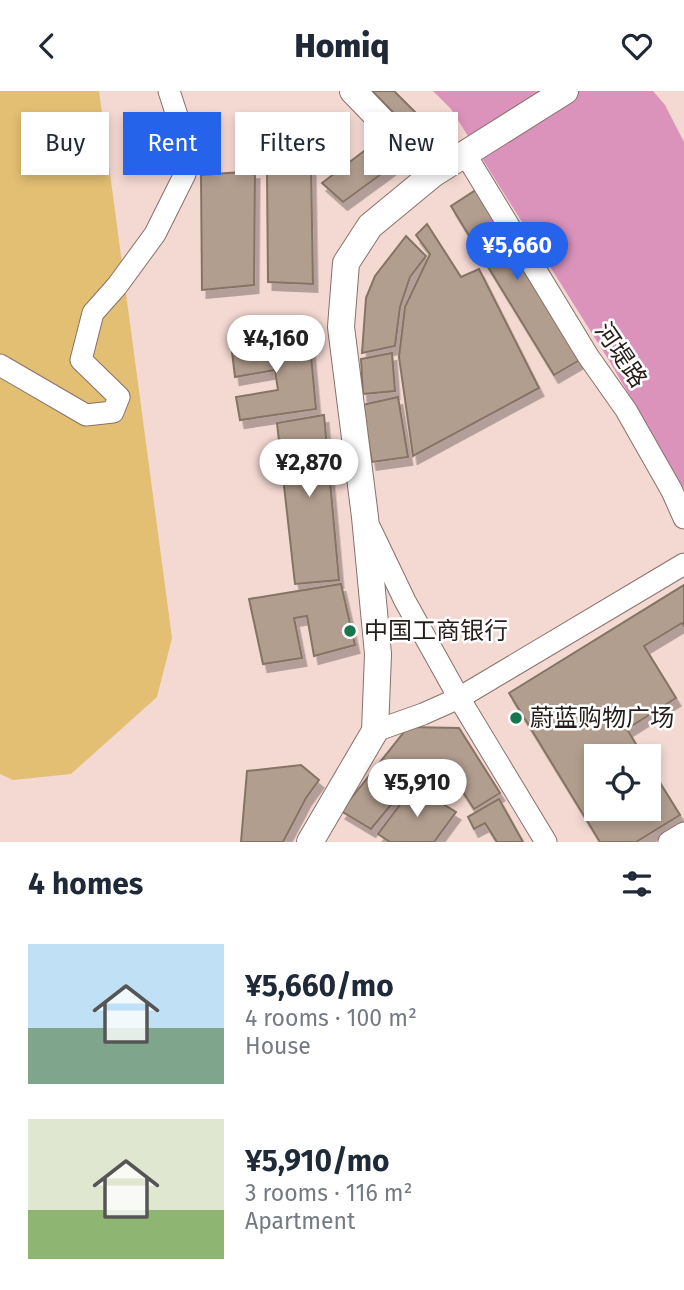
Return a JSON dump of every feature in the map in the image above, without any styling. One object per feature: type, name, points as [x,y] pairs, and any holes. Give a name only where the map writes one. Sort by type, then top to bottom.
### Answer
[{"type":"main road","points":[[353,91],[373,112]]},
{"type":"main road","points":[[458,156],[565,91]]},
{"type":"main road","points":[[310,842],[375,731],[378,654],[365,517],[341,327],[346,263],[370,226],[432,175]]},
{"type":"street","points":[[0,365],[86,415],[113,412],[119,397],[81,360],[93,313],[117,286],[155,234],[185,174],[184,137],[169,91]]},
{"type":"street","name":"河堤路","points":[[464,152],[588,356],[626,410],[672,491],[684,518]]},
{"type":"street","points":[[365,517],[404,601],[546,842]]},
{"type":"street","points":[[375,731],[459,698],[684,564]]},
{"type":"street","points":[[669,842],[684,833]]},
{"type":"shaded area","points":[[0,91],[99,91],[102,112],[21,112],[21,175],[109,175],[109,166],[172,638],[157,697],[71,774],[13,780],[0,774]]},
{"type":"shaded area","points":[[433,91],[653,91],[665,105],[684,142],[684,489],[610,362],[458,120],[458,112],[451,109]]},
{"type":"building","points":[[372,91],[394,91],[415,112],[393,112]]},
{"type":"building","points":[[364,151],[364,175],[380,175],[343,202],[322,183],[332,175],[350,175],[350,162]]},
{"type":"building","points":[[201,175],[255,175],[254,285],[202,290]]},
{"type":"building","points":[[267,175],[311,175],[313,284],[268,282]]},
{"type":"building","points":[[479,188],[583,358],[554,375],[451,206]]},
{"type":"building","points":[[427,224],[461,277],[479,269],[539,388],[413,456],[399,357],[405,307],[430,254],[416,235]]},
{"type":"building","points":[[406,236],[426,256],[410,277],[400,307],[395,346],[362,353],[366,298],[375,276]]},
{"type":"building","points":[[309,334],[316,409],[240,420],[236,397],[278,390],[275,370],[235,377],[231,343]]},
{"type":"building","points":[[392,353],[395,391],[363,394],[361,359]]},
{"type":"building","points":[[398,397],[408,457],[372,462],[362,405]]},
{"type":"building","points":[[324,415],[339,580],[295,584],[277,423]]},
{"type":"building","points":[[341,584],[355,645],[314,656],[307,616],[294,618],[302,658],[263,664],[249,599]]},
{"type":"building","points":[[684,585],[684,626],[682,623],[644,646],[676,698],[627,729],[636,744],[584,744],[584,816],[509,693]]},
{"type":"building","points":[[408,727],[459,728],[500,793],[474,809],[448,769],[419,771],[371,829],[341,811]]},
{"type":"building","points":[[301,765],[319,780],[306,798],[283,842],[241,842],[247,771]]},
{"type":"building","points":[[661,784],[680,815],[636,842],[600,842],[587,821],[661,821]]},
{"type":"building","points":[[414,786],[456,812],[434,842],[390,842],[378,834]]},
{"type":"building","points":[[499,799],[523,842],[497,842],[485,823],[474,829],[468,817]]},
{"type":"place","name":"中国工商银行","points":[[350,631]]},
{"type":"place","name":"蔚蓝购物广场","points":[[516,718]]}]
